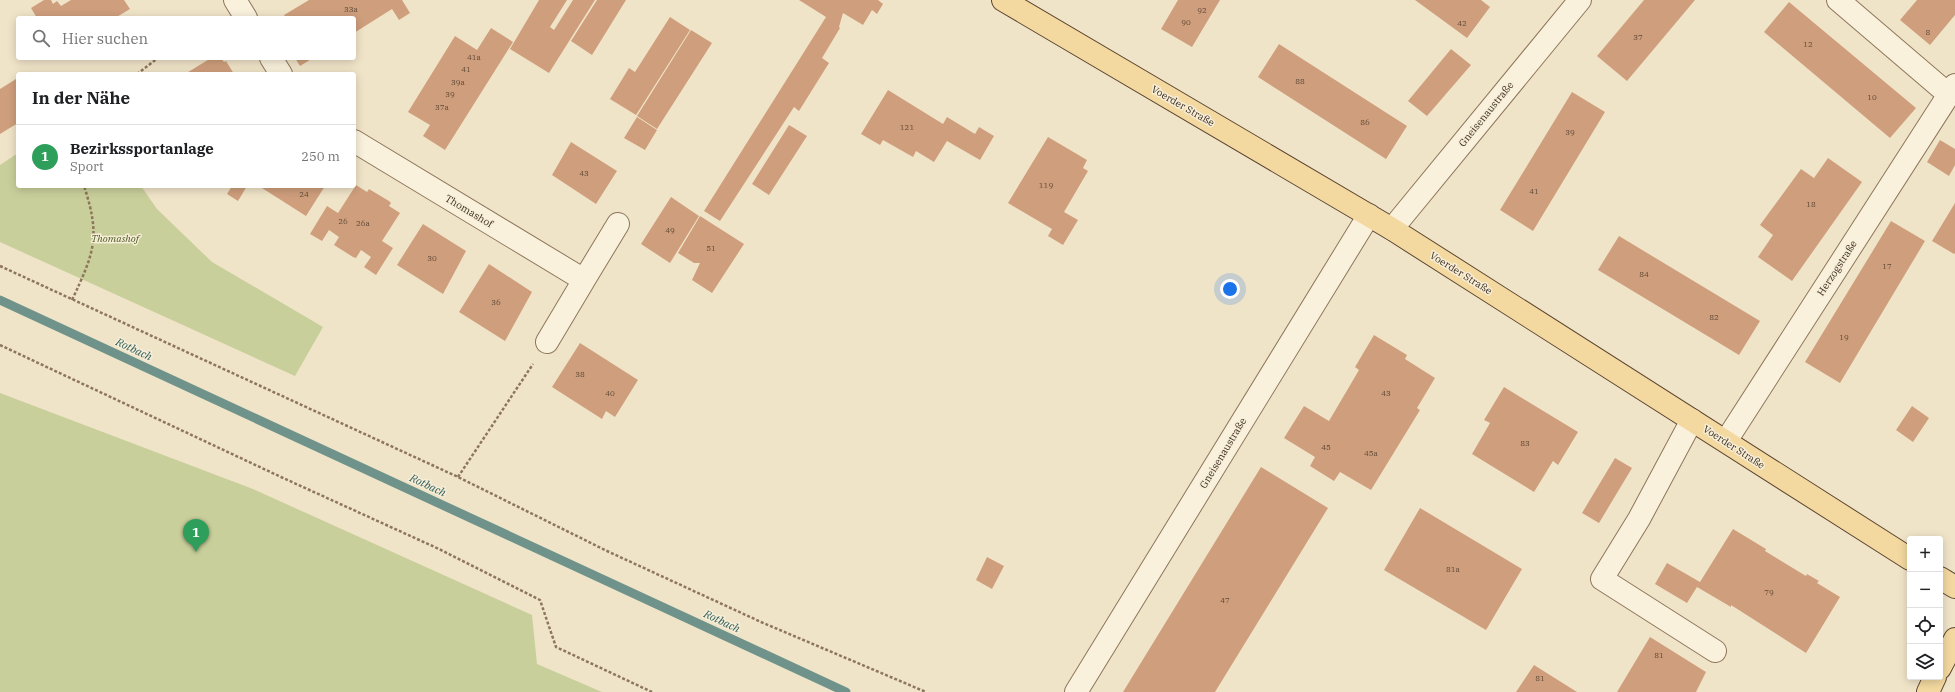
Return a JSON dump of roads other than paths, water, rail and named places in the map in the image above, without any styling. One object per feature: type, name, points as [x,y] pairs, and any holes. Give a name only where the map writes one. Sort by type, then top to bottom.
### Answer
[{"type":"main road","name":"Voerder Straße","points":[[1004,0],[1392,229],[1907,557]]},
{"type":"main road","points":[[1943,580],[1955,587]]},
{"type":"main road","points":[[1943,662],[1955,639]]},
{"type":"main road","points":[[1928,692],[1934,680]]},
{"type":"street","points":[[235,0],[245,16]]},
{"type":"street","name":"Gneisenaustraße","points":[[1392,229],[1580,0]]},
{"type":"street","name":"Herzogstraße","points":[[1726,441],[1952,89],[1838,0]]},
{"type":"street","points":[[272,60],[280,72]]},
{"type":"street","name":"Thomashof","points":[[356,142],[584,280]]},
{"type":"street","name":"Gneisenaustraße","points":[[1076,692],[1369,215]]},
{"type":"street","points":[[547,342],[618,224]]},
{"type":"street","points":[[1692,420],[1639,519],[1602,579],[1715,651]]},
{"type":"waterway","name":"Rotbach","points":[[0,300],[846,692]]},
{"type":"place","name":"Bezirkssportanlage","points":[[196,552]]}]
